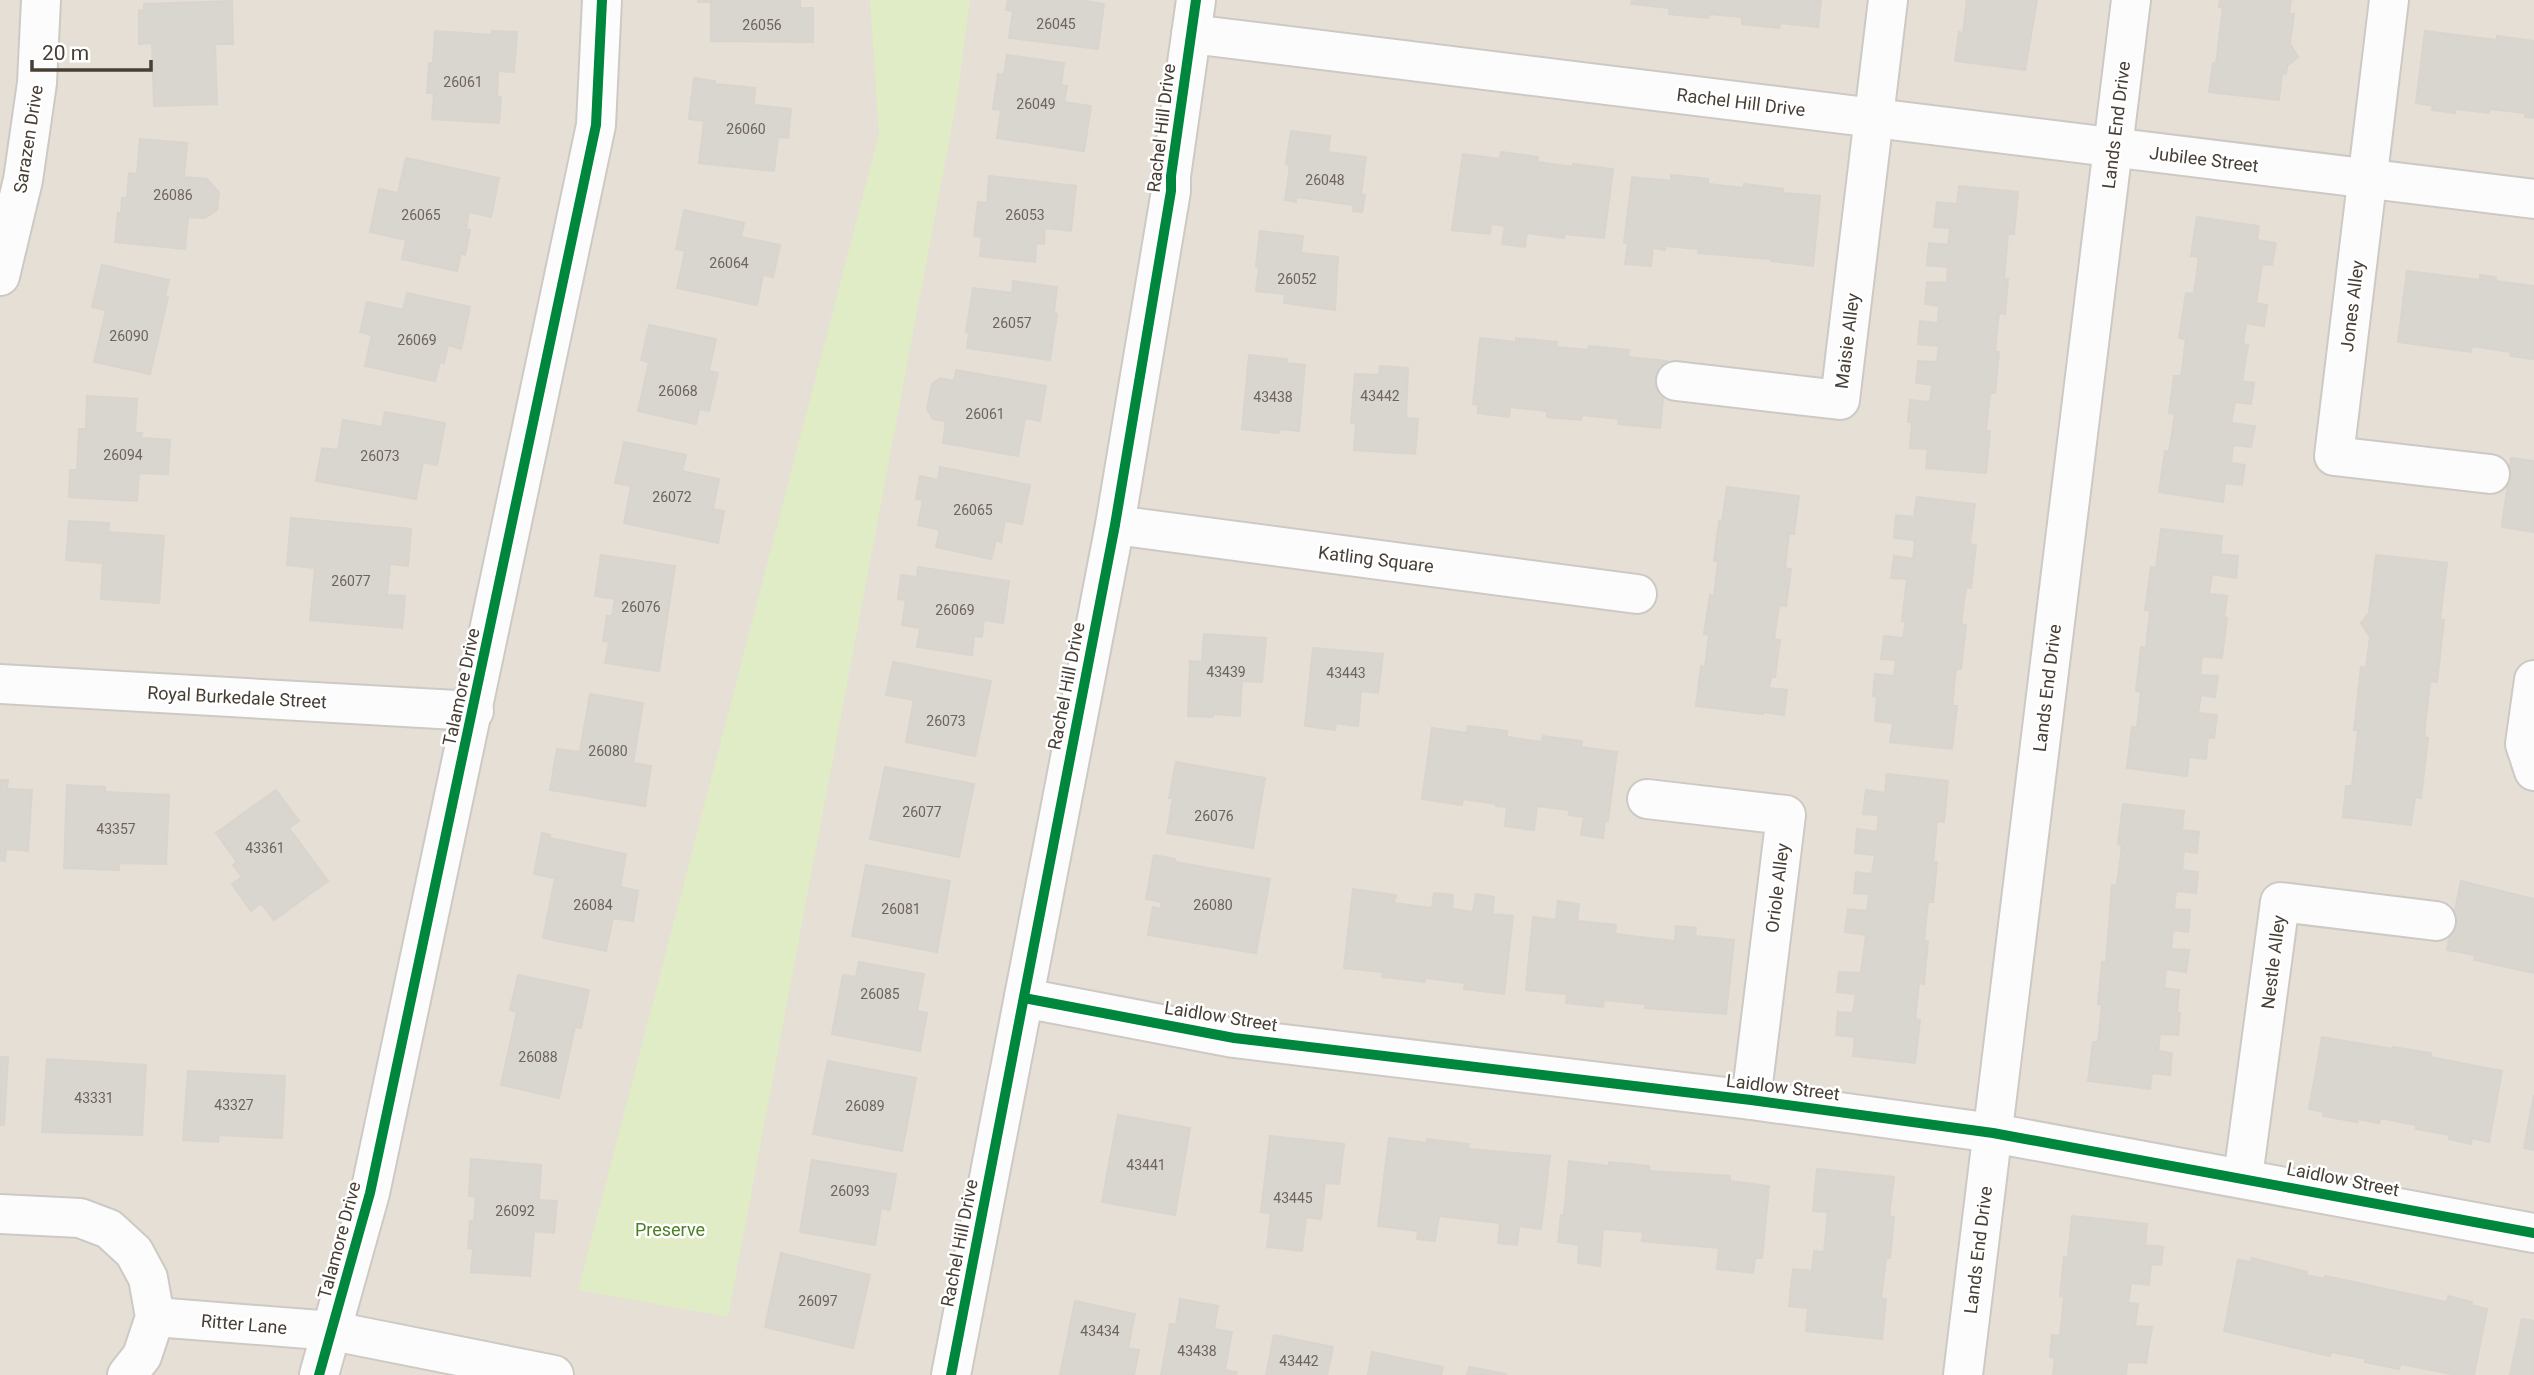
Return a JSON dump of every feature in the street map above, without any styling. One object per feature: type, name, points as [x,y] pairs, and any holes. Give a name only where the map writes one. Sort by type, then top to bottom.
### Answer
[{"type":"street","name":"Sarazen Drive","points":[[0,276],[12,179],[37,83],[41,0]]},
{"type":"street","name":"Talamore Drive","points":[[319,1375],[370,1193],[596,125],[602,0]]},
{"type":"street","points":[[1874,119],[1888,0]]},
{"type":"street","name":"Lands End Drive","points":[[1963,1375],[2131,0]]},
{"type":"street","name":"Jones Alley","points":[[2389,0],[2334,456],[2490,474]]},
{"type":"street","name":"Rachel Hill Drive","points":[[951,1375],[1115,525],[1171,191],[1194,17],[1874,119]]},
{"type":"street","name":"Jubilee Street","points":[[1874,119],[2534,199]]},
{"type":"street","name":"Maisie Alley","points":[[1676,380],[1840,400],[1874,119]]},
{"type":"street","name":"Katling Square","points":[[1115,525],[1637,594]]},
{"type":"street","points":[[2534,680],[2525,744],[2534,771]]},
{"type":"street","name":"Royal Burkedale Street","points":[[0,684],[474,711]]},
{"type":"street","name":"Oriole Alley","points":[[1647,799],[1786,816],[1751,1100]]},
{"type":"street","name":"Nestle Alley","points":[[2243,1177],[2280,902],[2436,921]]},
{"type":"street","name":"Laidlow Street","points":[[1024,998],[1234,1038],[1751,1100],[1993,1133],[2243,1177],[2534,1233]]},
{"type":"street","points":[[0,1213],[80,1218],[109,1229],[134,1252],[148,1278],[155,1317],[142,1356],[127,1375]]},
{"type":"street","name":"Ritter Lane","points":[[155,1317],[333,1331],[554,1375]]},
{"type":"shaded area","points":[[0,0],[2534,0],[2534,1375],[0,1375]]},
{"type":"green space","name":"Preserve","points":[[870,0],[970,0],[957,99],[728,1317],[578,1290],[879,134]]},
{"type":"building","points":[[698,0],[800,0],[800,8],[813,8],[813,42],[711,41],[711,2]]},
{"type":"building","points":[[1008,0],[1078,0],[1104,4],[1098,49],[1009,38],[1013,11],[1006,10]]},
{"type":"building","points":[[1632,0],[1821,0],[1818,27],[1780,23],[1779,28],[1742,24],[1742,17],[1709,14],[1708,18],[1669,14],[1669,8],[1631,4]]},
{"type":"building","points":[[1967,0],[2037,0],[2025,70],[1955,61],[1959,32],[1963,33]]},
{"type":"building","points":[[2220,0],[2291,0],[2289,14],[2294,14],[2290,43],[2298,57],[2287,66],[2286,74],[2282,73],[2279,100],[2209,92],[2213,63],[2216,64],[2223,7],[2219,7]]},
{"type":"building","points":[[232,1],[233,44],[215,44],[217,104],[154,106],[152,43],[139,44],[139,10],[144,11],[144,4]]},
{"type":"building","points":[[435,31],[492,35],[492,31],[517,32],[514,72],[498,71],[497,96],[501,97],[499,123],[432,119],[434,93],[427,93],[429,63],[433,63]]},
{"type":"building","points":[[2425,31],[2497,40],[2497,36],[2534,41],[2534,118],[2525,117],[2525,113],[2490,109],[2489,113],[2455,109],[2455,113],[2432,110],[2433,106],[2416,103]]},
{"type":"building","points":[[1007,55],[1064,63],[1061,85],[1067,86],[1064,102],[1091,106],[1084,151],[997,138],[1001,110],[993,109],[998,74],[1004,75]]},
{"type":"building","points":[[694,78],[715,81],[715,84],[755,88],[754,105],[791,109],[788,138],[778,137],[774,171],[699,163],[704,121],[689,119]]},
{"type":"building","points":[[1291,131],[1330,136],[1328,152],[1366,157],[1361,195],[1365,195],[1362,212],[1353,211],[1354,205],[1296,197],[1296,202],[1285,200],[1290,166],[1286,164]]},
{"type":"building","points":[[140,139],[187,143],[184,177],[207,179],[219,192],[217,210],[205,218],[188,217],[185,249],[115,242],[122,198],[127,198],[129,173],[137,174]]},
{"type":"building","points":[[1501,152],[1538,157],[1537,162],[1613,169],[1604,238],[1565,234],[1564,238],[1527,233],[1525,247],[1502,244],[1505,226],[1491,224],[1490,234],[1452,230],[1463,154],[1500,159]]},
{"type":"building","points":[[406,158],[499,178],[491,217],[469,212],[466,229],[470,230],[465,255],[461,253],[457,271],[402,259],[406,240],[370,232],[379,189],[398,193]]},
{"type":"building","points":[[1671,175],[1708,179],[1708,184],[1744,188],[1744,184],[1783,189],[1783,193],[1820,196],[1813,266],[1771,259],[1698,253],[1699,249],[1665,246],[1665,250],[1653,248],[1651,266],[1625,264],[1628,243],[1624,243],[1632,177],[1671,181]]},
{"type":"building","points":[[989,176],[1076,186],[1071,231],[1045,228],[1044,244],[1036,243],[1035,262],[980,256],[982,237],[974,236],[978,202],[987,203]]},
{"type":"building","points":[[1959,186],[2018,192],[2014,234],[2008,234],[2004,279],[2008,279],[2005,314],[1999,313],[1995,393],[1990,393],[1986,431],[1990,431],[1986,473],[1926,468],[1928,449],[1910,448],[1910,400],[1930,402],[1932,385],[1916,383],[1918,361],[1937,362],[1939,346],[1918,344],[1920,321],[1938,323],[1939,306],[1925,304],[1927,282],[1947,283],[1948,267],[1927,265],[1929,243],[1948,245],[1950,228],[1934,227],[1937,202],[1957,204]]},
{"type":"building","points":[[684,210],[744,223],[741,237],[780,245],[773,277],[763,275],[757,305],[677,288],[685,251],[676,249]]},
{"type":"building","points":[[2197,217],[2259,226],[2257,240],[2276,243],[2272,265],[2262,264],[2256,303],[2267,305],[2264,326],[2246,323],[2243,344],[2248,345],[2242,381],[2254,383],[2251,404],[2235,402],[2231,423],[2255,426],[2251,447],[2233,445],[2231,463],[2245,465],[2242,485],[2225,483],[2223,502],[2159,492],[2165,451],[2169,452],[2175,414],[2169,413],[2174,376],[2181,376],[2186,339],[2179,338],[2186,293],[2194,294],[2199,257],[2191,256]]},
{"type":"building","points":[[1260,231],[1303,236],[1301,253],[1338,257],[1335,310],[1284,303],[1285,294],[1256,291]]},
{"type":"building","points":[[102,265],[169,280],[165,296],[168,297],[150,374],[94,362],[106,310],[92,307]]},
{"type":"building","points":[[2407,271],[2480,280],[2480,275],[2496,277],[2495,281],[2534,286],[2534,359],[2510,356],[2511,352],[2472,346],[2471,352],[2398,342]]},
{"type":"building","points":[[1013,281],[1057,287],[1054,312],[1057,314],[1050,360],[967,348],[969,333],[966,332],[973,288],[1012,293]]},
{"type":"building","points":[[407,293],[470,307],[461,349],[448,345],[444,363],[440,362],[435,381],[365,366],[372,335],[360,332],[367,302],[403,310]]},
{"type":"building","points":[[649,325],[716,339],[709,371],[718,373],[709,411],[699,409],[696,424],[638,411],[649,362],[641,360]]},
{"type":"building","points":[[1480,338],[1516,342],[1516,338],[1557,342],[1556,347],[1588,350],[1589,346],[1629,350],[1628,357],[1667,361],[1660,428],[1618,424],[1619,419],[1582,415],[1581,420],[1547,417],[1547,411],[1510,407],[1509,417],[1478,413],[1478,405],[1473,404]]},
{"type":"building","points":[[1249,355],[1287,359],[1286,363],[1305,365],[1299,431],[1280,429],[1279,433],[1242,429]]},
{"type":"building","points":[[1380,366],[1408,368],[1406,418],[1418,419],[1415,454],[1354,450],[1356,423],[1351,423],[1355,374],[1379,375]]},
{"type":"building","points":[[956,370],[1046,386],[1040,421],[1025,418],[1018,456],[943,443],[946,421],[933,419],[927,409],[932,384],[940,378],[954,381]]},
{"type":"building","points":[[87,396],[137,399],[135,433],[142,433],[141,438],[170,440],[168,474],[139,473],[137,501],[69,497],[70,470],[77,470],[79,429],[86,429]]},
{"type":"building","points":[[385,412],[445,423],[437,465],[423,462],[416,499],[316,481],[322,448],[338,450],[343,420],[382,427]]},
{"type":"building","points":[[624,442],[686,455],[682,471],[719,479],[713,509],[724,511],[718,543],[624,523],[631,486],[615,483]]},
{"type":"building","points":[[2511,458],[2534,461],[2534,532],[2502,527]]},
{"type":"building","points":[[940,467],[1030,485],[1022,524],[1005,521],[1001,542],[996,540],[991,559],[936,547],[940,530],[918,525],[923,500],[916,499],[920,476],[938,480]]},
{"type":"building","points":[[1727,487],[1799,496],[1794,534],[1789,534],[1785,568],[1791,569],[1786,606],[1779,605],[1774,640],[1780,640],[1775,677],[1771,677],[1769,688],[1787,690],[1784,715],[1696,706],[1701,666],[1705,667],[1709,635],[1704,634],[1710,595],[1714,596],[1718,561],[1714,561]]},
{"type":"building","points":[[1917,497],[1975,504],[1970,544],[1976,545],[1971,588],[1966,587],[1961,624],[1966,625],[1961,669],[1956,669],[1952,706],[1957,706],[1952,749],[1890,742],[1893,723],[1875,721],[1875,674],[1894,676],[1896,660],[1881,659],[1884,636],[1903,638],[1906,621],[1902,621],[1907,579],[1891,578],[1894,556],[1913,559],[1915,540],[1894,538],[1896,515],[1914,517]]},
{"type":"building","points":[[291,518],[411,529],[408,566],[390,564],[387,595],[405,596],[402,628],[310,620],[315,568],[287,565]]},
{"type":"building","points":[[69,521],[109,523],[108,532],[164,536],[159,603],[101,599],[103,563],[66,560]]},
{"type":"building","points":[[2161,529],[2222,536],[2220,554],[2238,556],[2236,578],[2212,574],[2209,594],[2227,596],[2224,617],[2227,618],[2222,658],[2202,656],[2200,675],[2218,676],[2215,697],[2201,695],[2198,713],[2217,715],[2214,738],[2208,737],[2206,759],[2189,757],[2187,776],[2127,768],[2132,727],[2137,727],[2141,692],[2136,691],[2141,647],[2146,648],[2150,611],[2145,610],[2151,567],[2156,568]]},
{"type":"building","points":[[601,555],[675,566],[659,671],[605,663],[609,642],[603,641],[607,616],[612,616],[615,599],[595,596]]},
{"type":"building","points":[[2376,555],[2447,563],[2440,620],[2444,620],[2437,682],[2430,681],[2424,737],[2428,738],[2421,798],[2415,797],[2411,825],[2343,817],[2346,786],[2352,786],[2358,730],[2354,730],[2361,667],[2366,668],[2370,637],[2361,623],[2369,613]]},
{"type":"building","points":[[918,567],[1009,581],[1003,623],[984,620],[982,637],[974,636],[972,655],[917,647],[920,628],[902,625],[906,600],[898,599],[901,575],[917,577]]},
{"type":"building","points":[[1204,634],[1266,638],[1262,682],[1242,681],[1240,716],[1188,716],[1190,661],[1202,662]]},
{"type":"building","points":[[1313,648],[1383,654],[1378,693],[1361,691],[1358,726],[1336,723],[1335,730],[1305,726]]},
{"type":"building","points":[[893,662],[991,681],[975,756],[906,742],[914,700],[886,695]]},
{"type":"building","points":[[590,694],[643,703],[633,763],[651,766],[645,806],[550,790],[557,749],[580,752]]},
{"type":"building","points":[[1468,726],[1507,731],[1507,737],[1542,742],[1543,736],[1582,741],[1581,747],[1617,752],[1608,821],[1605,821],[1603,838],[1581,835],[1584,817],[1569,815],[1569,810],[1537,806],[1534,830],[1505,826],[1507,807],[1463,799],[1462,805],[1422,799],[1432,728],[1467,733]]},
{"type":"building","points":[[1176,762],[1265,778],[1253,848],[1167,833],[1173,798],[1169,798]]},
{"type":"building","points":[[885,767],[974,784],[959,857],[870,839]]},
{"type":"building","points":[[1887,774],[1948,781],[1944,822],[1937,821],[1933,902],[1928,902],[1924,941],[1928,941],[1924,984],[1919,983],[1915,1019],[1920,1020],[1915,1063],[1853,1056],[1855,1037],[1836,1035],[1838,1012],[1853,1013],[1856,994],[1837,992],[1839,972],[1861,973],[1866,935],[1845,932],[1848,909],[1867,911],[1869,894],[1854,893],[1856,872],[1872,874],[1875,855],[1855,853],[1857,829],[1877,832],[1879,815],[1863,814],[1866,790],[1885,793]]},
{"type":"building","points":[[0,780],[8,780],[7,789],[32,790],[28,851],[6,849],[5,861],[0,860]]},
{"type":"building","points":[[67,785],[105,787],[105,792],[169,795],[166,864],[119,863],[119,870],[64,868]]},
{"type":"building","points":[[276,790],[299,821],[289,828],[328,881],[274,920],[261,903],[251,911],[232,884],[242,877],[233,865],[237,862],[216,833]]},
{"type":"building","points":[[2123,804],[2184,811],[2182,830],[2199,832],[2197,853],[2184,851],[2182,870],[2198,872],[2196,893],[2176,891],[2174,909],[2190,910],[2188,932],[2173,930],[2171,949],[2189,950],[2186,972],[2166,969],[2164,988],[2179,990],[2178,1035],[2160,1034],[2158,1051],[2172,1053],[2170,1075],[2152,1073],[2150,1089],[2088,1081],[2093,1042],[2098,1042],[2102,1005],[2098,1004],[2102,962],[2106,963],[2112,885],[2117,885]]},
{"type":"building","points":[[542,833],[550,835],[550,838],[626,854],[620,887],[638,891],[633,921],[613,918],[606,951],[543,938],[555,878],[534,874]]},
{"type":"building","points":[[1154,855],[1175,859],[1175,862],[1270,879],[1256,953],[1148,935],[1153,907],[1161,909],[1162,902],[1146,899]]},
{"type":"building","points":[[866,865],[950,881],[937,952],[852,936]]},
{"type":"building","points":[[2461,881],[2534,899],[2534,973],[2474,960],[2475,955],[2447,950]]},
{"type":"building","points":[[1353,889],[1396,895],[1394,903],[1432,908],[1434,893],[1453,895],[1452,909],[1473,912],[1476,894],[1494,897],[1492,914],[1513,916],[1504,994],[1464,989],[1465,983],[1425,978],[1425,982],[1382,977],[1383,972],[1344,968]]},
{"type":"building","points":[[1558,901],[1579,904],[1577,921],[1616,925],[1615,934],[1675,941],[1676,926],[1696,928],[1695,936],[1734,940],[1726,1014],[1645,1008],[1645,1004],[1604,1000],[1603,1007],[1566,1003],[1567,994],[1526,990],[1533,917],[1556,920]]},
{"type":"building","points":[[859,962],[924,974],[917,1011],[927,1013],[920,1051],[832,1034],[843,975],[856,977]]},
{"type":"building","points":[[518,975],[589,990],[581,1028],[575,1027],[559,1098],[501,1085],[517,1012],[510,1010]]},
{"type":"building","points":[[2322,1037],[2431,1053],[2430,1057],[2502,1071],[2489,1142],[2472,1138],[2471,1144],[2449,1139],[2450,1135],[2416,1129],[2416,1125],[2380,1118],[2379,1123],[2357,1119],[2357,1122],[2323,1116],[2324,1112],[2309,1109]]},
{"type":"building","points":[[0,1057],[8,1057],[4,1125],[0,1125]]},
{"type":"building","points":[[47,1059],[146,1065],[142,1135],[42,1132]]},
{"type":"building","points":[[828,1061],[916,1078],[902,1151],[813,1134]]},
{"type":"building","points":[[188,1071],[285,1076],[282,1138],[219,1135],[218,1142],[183,1140]]},
{"type":"building","points":[[2534,1095],[2534,1150],[2524,1148]]},
{"type":"building","points":[[1118,1115],[1190,1128],[1175,1215],[1102,1202]]},
{"type":"building","points":[[1270,1136],[1344,1144],[1339,1184],[1325,1183],[1321,1219],[1306,1217],[1302,1251],[1267,1247],[1271,1213],[1261,1212]]},
{"type":"building","points":[[1389,1138],[1426,1143],[1427,1139],[1469,1144],[1468,1149],[1550,1156],[1541,1229],[1519,1226],[1517,1245],[1498,1243],[1500,1223],[1439,1216],[1435,1241],[1417,1239],[1418,1231],[1378,1226]]},
{"type":"building","points":[[471,1159],[541,1165],[539,1200],[557,1201],[554,1233],[534,1231],[530,1276],[471,1272],[473,1249],[468,1248],[470,1221],[474,1221],[476,1197],[469,1196]]},
{"type":"building","points":[[812,1160],[896,1174],[890,1210],[881,1208],[875,1245],[800,1232]]},
{"type":"building","points":[[1569,1161],[1609,1166],[1609,1162],[1649,1166],[1649,1171],[1730,1176],[1730,1181],[1769,1186],[1762,1258],[1755,1258],[1753,1273],[1717,1269],[1719,1248],[1642,1241],[1643,1232],[1603,1229],[1600,1266],[1578,1263],[1579,1245],[1558,1242],[1561,1215],[1564,1215]]},
{"type":"building","points":[[1817,1169],[1894,1177],[1889,1216],[1894,1217],[1890,1258],[1886,1258],[1881,1298],[1886,1299],[1882,1339],[1806,1331],[1808,1308],[1789,1306],[1793,1269],[1812,1271],[1814,1251],[1824,1252],[1828,1212],[1813,1211]]},
{"type":"building","points":[[2072,1216],[2147,1224],[2145,1245],[2163,1247],[2161,1265],[2151,1264],[2149,1285],[2131,1283],[2128,1303],[2138,1304],[2135,1326],[2152,1327],[2146,1363],[2127,1362],[2126,1375],[2053,1375],[2055,1358],[2050,1357],[2052,1335],[2060,1336],[2064,1297],[2060,1296],[2064,1257],[2068,1257]]},
{"type":"building","points":[[781,1253],[870,1275],[853,1348],[765,1327]]},
{"type":"building","points":[[2252,1258],[2324,1279],[2325,1276],[2447,1302],[2448,1296],[2487,1309],[2474,1375],[2456,1375],[2401,1364],[2399,1369],[2365,1362],[2366,1359],[2331,1352],[2330,1356],[2224,1331],[2238,1260],[2251,1262]]},
{"type":"building","points":[[1180,1299],[1218,1306],[1214,1329],[1232,1332],[1225,1370],[1237,1372],[1236,1375],[1161,1375],[1170,1324],[1176,1325]]},
{"type":"building","points":[[1075,1301],[1135,1314],[1128,1348],[1139,1350],[1134,1375],[1060,1375]]},
{"type":"building","points":[[2522,1319],[2534,1321],[2534,1375],[2510,1375]]},
{"type":"building","points":[[1274,1335],[1333,1347],[1327,1375],[1266,1375]]},
{"type":"building","points":[[1372,1352],[1443,1367],[1441,1375],[1368,1375]]},
{"type":"building","points":[[1469,1367],[1507,1374],[1467,1375]]},
{"type":"cycle path","points":[[319,1375],[370,1193],[596,125],[602,0]]},
{"type":"cycle path","points":[[951,1375],[1115,525],[1171,191],[1196,0]]},
{"type":"cycle path","points":[[1024,998],[1234,1038],[1751,1100],[1993,1133],[2534,1233]]}]
